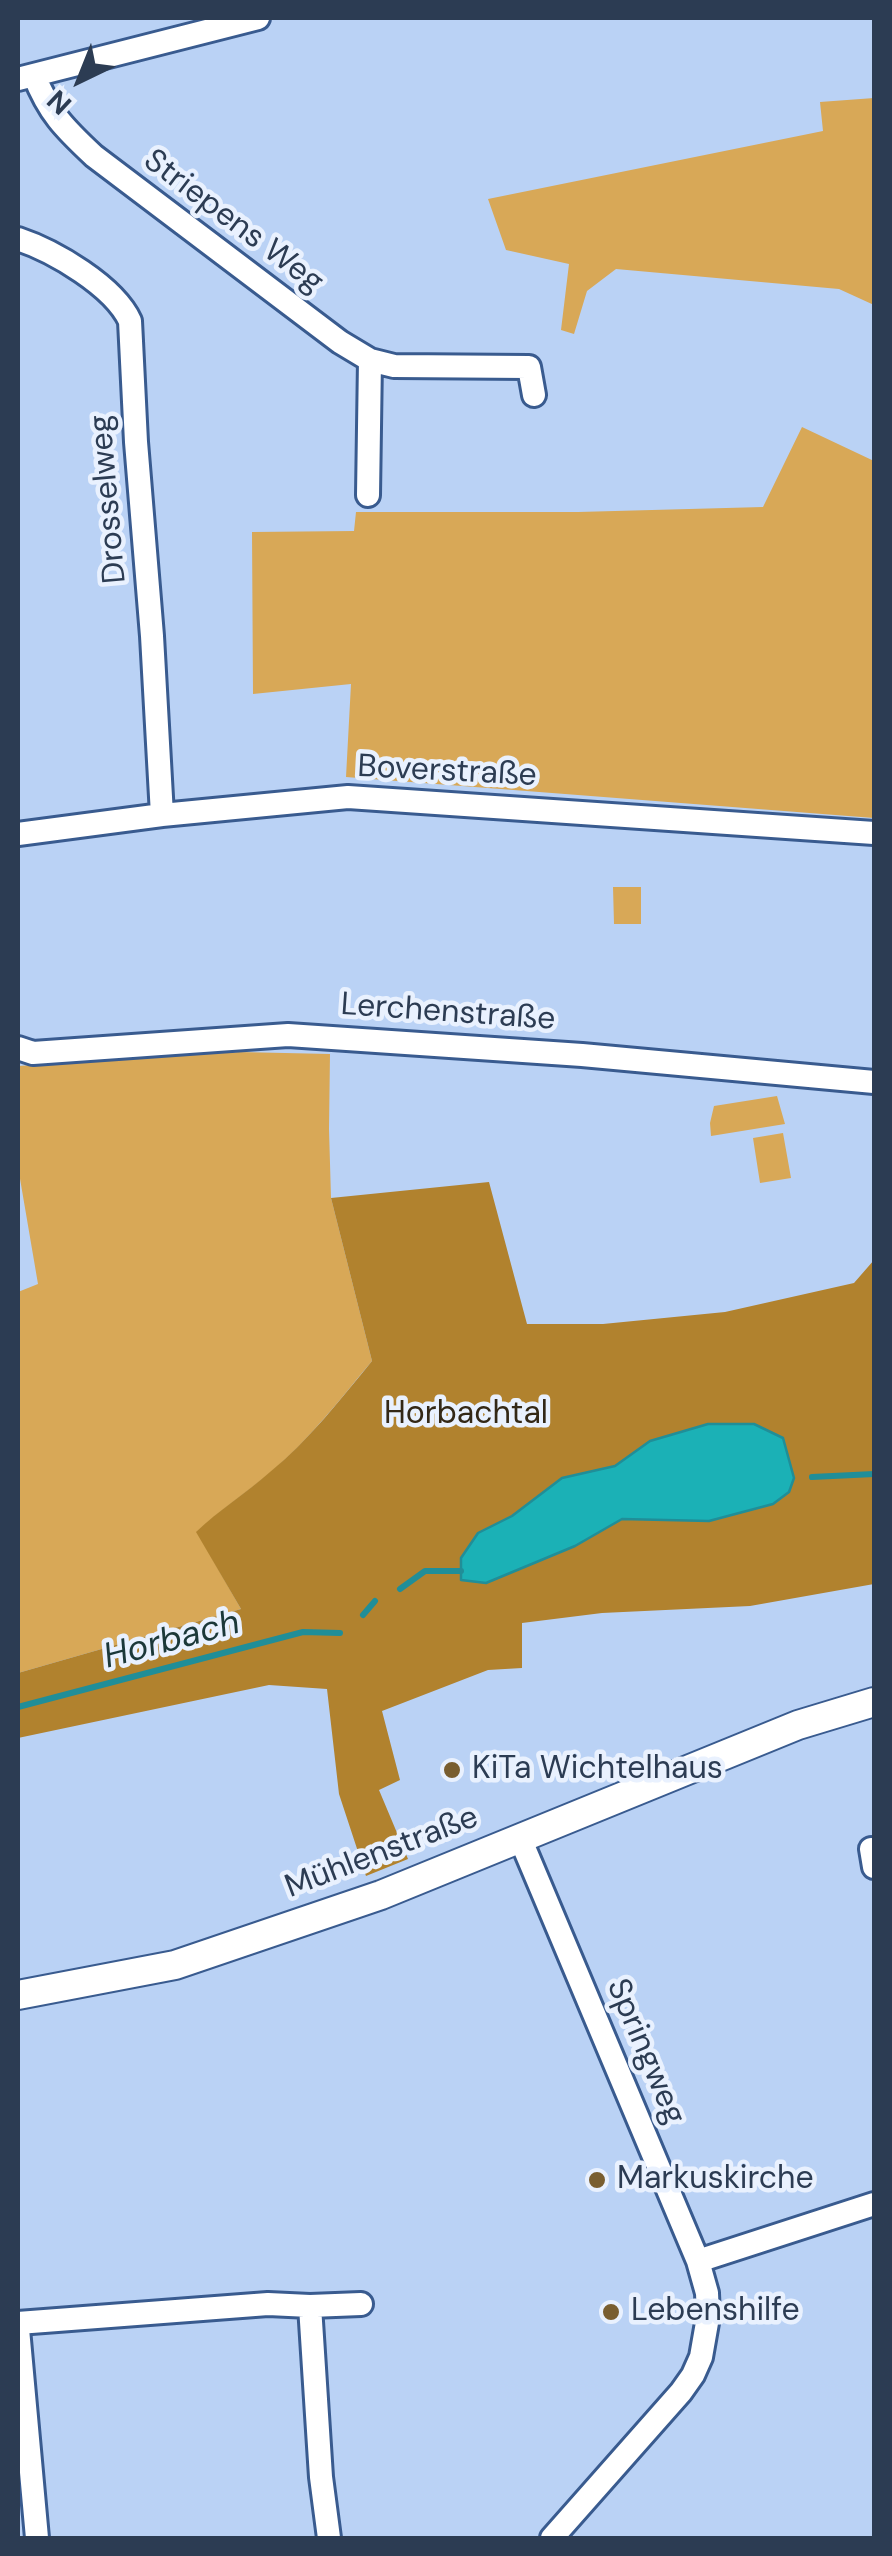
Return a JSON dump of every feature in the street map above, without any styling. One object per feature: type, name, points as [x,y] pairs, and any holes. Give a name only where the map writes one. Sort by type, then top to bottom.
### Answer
[{"type":"street","points":[[26,77],[258,18]]},
{"type":"street","name":"Striepens Weg","points":[[26,77],[69,133],[94,156],[303,316],[370,360],[394,366],[529,367],[534,395]]},
{"type":"street","name":"Drosselweg","points":[[18,239],[74,265],[122,307],[130,322],[162,815]]},
{"type":"street","points":[[368,495],[370,360]]},
{"type":"street","name":"Boverstraße","points":[[18,834],[348,797],[874,833]]},
{"type":"street","name":"Lerchenstraße","points":[[18,1048],[33,1053],[288,1035],[582,1055],[874,1082]]},
{"type":"street","name":"Mühlenstraße","points":[[18,1995],[175,1965],[380,1895],[798,1725],[874,1702]]},
{"type":"street","name":"Springweg","points":[[520,1838],[698,2261],[708,2318],[701,2357],[681,2392],[552,2538]]},
{"type":"street","points":[[698,2261],[874,2204]]},
{"type":"street","points":[[37,2538],[18,2326],[268,2304],[361,2304]]},
{"type":"street","points":[[310,2306],[329,2538]]},
{"type":"shaded area","points":[[874,98],[874,305],[839,289],[616,269],[587,291],[574,334],[561,330],[569,264],[506,250],[488,199],[823,131],[820,102]]},
{"type":"shaded area","points":[[802,427],[874,461],[874,818],[346,777],[351,684],[253,694],[252,532],[354,531],[356,512],[763,507]]},
{"type":"shaded area","points":[[613,887],[641,887],[641,924],[614,924]]},
{"type":"shaded area","name":"Horbachtal","points":[[239,1052],[330,1054],[331,1198],[372,1361],[285,1460],[197,1532],[241,1609],[18,1673],[18,1292],[38,1284],[18,1167],[18,1066]]},
{"type":"shaded area","points":[[777,1096],[785,1124],[711,1136],[714,1106]]},
{"type":"shaded area","points":[[783,1133],[791,1178],[760,1183],[753,1138]]},
{"type":"shaded area","points":[[708,1424],[754,1424],[783,1438],[794,1478],[789,1492],[773,1504],[709,1521],[622,1519],[575,1546],[486,1583],[461,1580],[461,1558],[478,1533],[512,1516],[562,1478],[615,1466],[650,1441]]},
{"type":"green space","name":"Horbachtal","points":[[489,1182],[527,1324],[603,1324],[725,1312],[854,1283],[874,1260],[874,1584],[750,1606],[602,1613],[522,1623],[522,1668],[488,1670],[382,1711],[400,1780],[379,1790],[408,1859],[366,1876],[339,1794],[327,1689],[269,1685],[18,1738],[18,1673],[241,1609],[196,1532],[298,1447],[372,1361],[331,1198]],"holes":[[[615,1466],[794,1478],[789,1492],[773,1504],[709,1521],[622,1519],[575,1546],[486,1583],[461,1580],[478,1533],[512,1516],[562,1478]]]},
{"type":"waterway","name":"Horbach","points":[[812,1477],[874,1474]]},
{"type":"waterway","name":"Horbach","points":[[400,1589],[425,1571],[461,1571]]},
{"type":"waterway","name":"Horbach","points":[[363,1615],[375,1601]]},
{"type":"waterway","name":"Horbach","points":[[18,1707],[303,1632],[340,1633]]},
{"type":"place","name":"KiTa Wichtelhaus","points":[[452,1770]]},
{"type":"place","name":"Markuskirche","points":[[597,2180]]},
{"type":"place","name":"Lebenshilfe","points":[[611,2312]]}]
